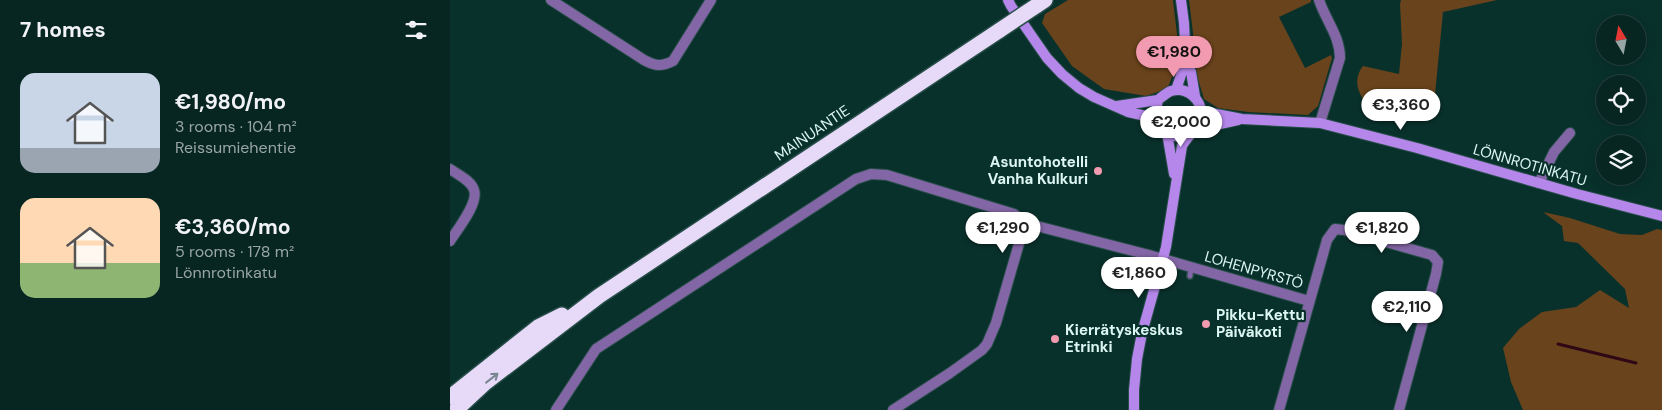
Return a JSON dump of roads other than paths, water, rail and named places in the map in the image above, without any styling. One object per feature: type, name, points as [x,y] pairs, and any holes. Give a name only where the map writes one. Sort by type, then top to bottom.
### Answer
[{"type":"highway","name":"MAINUANTIE","points":[[456,410],[485,383],[599,296],[1041,3]]},
{"type":"highway","name":"MAINUANTIE","points":[[450,397],[538,327],[599,296]]},
{"type":"street","points":[[551,0],[644,60],[655,66],[664,66],[673,61],[711,0]]},
{"type":"street","points":[[1008,0],[1026,28],[1062,74],[1079,88],[1128,112],[1156,118]]},
{"type":"street","points":[[1134,410],[1137,359],[1142,333],[1163,260],[1182,146],[1195,129],[1201,117],[1191,72],[1186,60],[1181,0]]},
{"type":"street","points":[[1319,0],[1338,42],[1340,58],[1320,124]]},
{"type":"street","points":[[1176,90],[1186,60]]},
{"type":"street","points":[[1116,106],[1158,100],[1165,94],[1176,90],[1182,90],[1195,96]]},
{"type":"street","points":[[1158,100],[1156,118],[1160,127],[1167,133],[1181,136],[1195,129]]},
{"type":"street","name":"LÖNNROTINKATU","points":[[1201,111],[1242,119],[1320,124],[1408,146],[1662,216]]},
{"type":"street","name":"LÖNNROTINKATU","points":[[1195,129],[1242,119]]},
{"type":"street","points":[[1167,133],[1173,166],[1174,188]]},
{"type":"street","points":[[1539,183],[1554,152],[1570,133]]},
{"type":"street","points":[[450,169],[467,180],[474,190],[475,198],[472,206],[450,240]]},
{"type":"street","name":"LOHENPYRSTÖ","points":[[556,410],[596,349],[856,179],[871,174],[887,175],[1014,214],[1026,223],[1163,260],[1191,272],[1309,301]]},
{"type":"street","points":[[893,410],[950,373],[982,350],[987,344],[996,323],[1026,223]]},
{"type":"street","name":"LOHENPYRSTÖ","points":[[1279,410],[1327,240],[1335,229],[1432,255],[1438,262],[1399,410]]},
{"type":"waterway","points":[[1558,344],[1636,363]]},
{"type":"place","name":"Asuntohotelli Vanha Kulkuri","points":[[1098,171]]},
{"type":"place","name":"Pikku-Kettu Päiväkoti","points":[[1206,324]]},
{"type":"place","name":"Kierrätyskeskus Etrinki","points":[[1055,339]]}]
